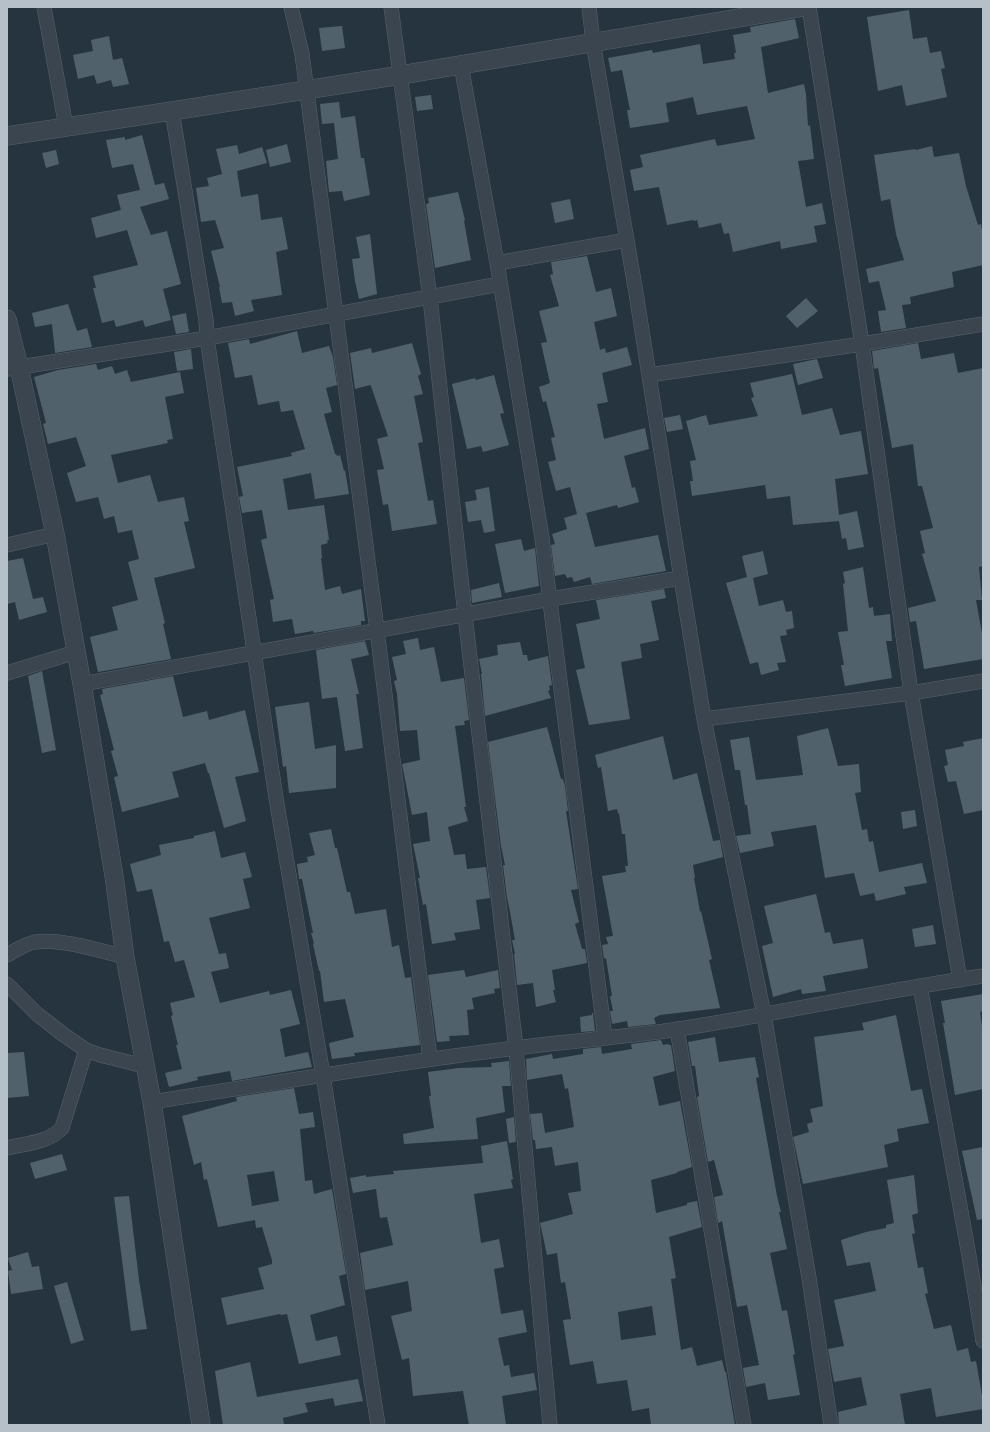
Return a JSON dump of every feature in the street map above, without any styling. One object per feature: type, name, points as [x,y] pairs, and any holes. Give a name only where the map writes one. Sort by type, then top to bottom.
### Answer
[{"type":"street","points":[[44,7],[66,126]]},
{"type":"street","points":[[290,7],[299,39],[336,315],[430,1059]]},
{"type":"street","points":[[392,7],[430,298],[465,614],[516,1048],[550,1425]]},
{"type":"street","points":[[589,7],[593,42],[627,240],[704,719],[764,1015],[809,1278],[831,1425]]},
{"type":"street","points":[[7,136],[401,75],[802,7],[862,344],[911,693],[960,980]]},
{"type":"street","points":[[461,65],[497,263],[542,538],[606,1038]]},
{"type":"street","points":[[172,111],[206,320],[207,338],[253,652],[378,1425]]},
{"type":"street","points":[[497,263],[627,240]]},
{"type":"street","points":[[13,368],[207,338],[500,284]]},
{"type":"street","points":[[7,320],[13,368],[55,534],[82,684],[114,876],[125,957],[144,1066],[152,1102],[201,1425]]},
{"type":"street","points":[[649,375],[862,344],[983,324]]},
{"type":"street","points":[[7,545],[55,534]]},
{"type":"street","points":[[82,684],[465,614],[681,578]]},
{"type":"street","points":[[7,673],[76,652]]},
{"type":"street","points":[[704,719],[911,693],[983,680]]},
{"type":"street","points":[[7,955],[34,942],[50,941],[125,957]]},
{"type":"street","points":[[152,1102],[430,1059],[677,1029],[983,976]]},
{"type":"street","points":[[7,984],[37,1014],[86,1050],[144,1066]]},
{"type":"street","points":[[920,986],[983,1341]]},
{"type":"street","points":[[677,1029],[744,1425]]},
{"type":"street","points":[[7,1148],[48,1139],[62,1128],[86,1050]]},
{"type":"building","points":[[909,10],[913,39],[927,37],[930,53],[941,51],[945,68],[941,69],[947,97],[906,106],[902,85],[878,91],[867,17]]},
{"type":"building","points":[[795,19],[799,38],[761,47],[768,93],[804,84],[808,126],[810,125],[814,159],[798,161],[806,207],[822,203],[826,224],[814,226],[817,242],[781,249],[780,241],[733,252],[729,233],[724,234],[721,223],[699,228],[697,220],[667,225],[659,187],[634,191],[630,170],[643,167],[640,155],[715,139],[717,146],[755,139],[747,106],[697,115],[693,97],[666,103],[669,122],[630,128],[627,110],[630,110],[622,70],[611,72],[608,58],[652,50],[653,53],[700,44],[703,64],[735,59],[734,53],[736,53],[733,35],[751,32],[750,27]]},
{"type":"building","points":[[342,26],[345,48],[322,51],[319,28]]},
{"type":"building","points":[[109,36],[113,60],[122,58],[129,84],[113,87],[111,80],[97,84],[94,75],[78,79],[73,55],[93,51],[91,40]]},
{"type":"building","points":[[431,95],[433,109],[417,111],[415,97]]},
{"type":"building","points":[[339,102],[341,118],[355,116],[361,158],[364,158],[370,195],[344,201],[342,191],[329,192],[326,161],[338,159],[334,123],[322,124],[320,104]]},
{"type":"building","points":[[142,135],[155,185],[164,183],[169,199],[140,207],[151,235],[167,231],[181,284],[163,289],[171,320],[145,327],[143,320],[116,327],[114,320],[102,323],[93,288],[96,288],[93,276],[138,265],[127,230],[96,238],[91,218],[121,210],[117,195],[140,190],[133,164],[112,168],[106,140],[125,137],[125,140]]},
{"type":"building","points":[[287,144],[291,162],[270,167],[266,150]]},
{"type":"building","points":[[237,145],[239,154],[262,147],[267,163],[237,171],[241,197],[258,194],[261,220],[282,217],[288,249],[276,252],[282,295],[251,300],[254,311],[235,316],[232,302],[222,303],[220,287],[211,251],[224,248],[215,220],[201,222],[196,188],[209,186],[207,178],[222,174],[216,149]]},
{"type":"building","points":[[932,146],[934,157],[959,153],[966,186],[978,225],[981,224],[983,236],[983,265],[952,272],[954,287],[910,297],[911,304],[902,305],[906,328],[881,332],[878,311],[886,310],[879,281],[869,283],[866,269],[904,260],[896,234],[890,199],[881,201],[874,155],[916,150]]},
{"type":"building","points":[[56,150],[59,164],[46,168],[42,153]]},
{"type":"building","points":[[458,192],[465,220],[471,260],[435,268],[426,204],[429,203],[428,198]]},
{"type":"building","points":[[570,199],[574,219],[555,223],[551,203]]},
{"type":"building","points":[[370,234],[377,294],[359,299],[352,259],[360,258],[356,237]]},
{"type":"building","points":[[587,256],[596,292],[611,288],[617,316],[594,322],[600,350],[605,348],[606,353],[627,347],[632,365],[602,373],[608,402],[597,404],[604,439],[645,428],[649,449],[624,456],[632,488],[635,487],[639,502],[618,508],[617,505],[586,513],[595,547],[658,535],[666,571],[592,584],[590,577],[574,582],[572,577],[567,578],[565,574],[555,576],[551,545],[555,544],[552,534],[567,529],[564,518],[577,514],[570,487],[556,491],[548,462],[556,460],[551,438],[555,437],[546,401],[543,402],[539,387],[550,383],[541,343],[547,342],[539,311],[559,306],[550,275],[553,274],[551,262]]},
{"type":"building","points":[[806,298],[818,311],[797,328],[786,316]]},
{"type":"building","points":[[68,304],[77,331],[87,328],[92,347],[55,353],[52,324],[35,327],[32,313]]},
{"type":"building","points":[[186,313],[189,332],[176,334],[172,316]]},
{"type":"building","points":[[297,331],[302,353],[329,346],[333,357],[337,385],[326,388],[332,412],[324,414],[335,454],[337,456],[340,455],[344,471],[345,470],[349,494],[315,499],[311,473],[283,479],[288,510],[324,505],[329,540],[327,540],[328,543],[321,545],[325,590],[340,586],[342,594],[361,589],[365,621],[361,621],[361,625],[314,633],[313,631],[295,634],[292,619],[273,622],[270,600],[274,599],[261,540],[267,538],[262,510],[242,513],[239,497],[243,496],[237,467],[292,456],[291,453],[305,449],[293,410],[281,412],[279,401],[258,405],[252,375],[235,378],[228,343],[249,339],[250,344]]},
{"type":"building","points":[[412,343],[421,374],[418,376],[423,394],[414,396],[423,442],[418,443],[428,501],[433,500],[437,524],[392,531],[388,504],[383,505],[377,470],[384,469],[377,439],[388,436],[371,386],[355,389],[350,353],[371,348],[372,353]]},
{"type":"building","points":[[918,343],[921,359],[954,353],[958,373],[983,368],[983,566],[979,567],[982,600],[976,600],[983,639],[983,659],[924,669],[916,621],[910,622],[908,608],[936,601],[922,554],[925,553],[920,531],[933,528],[922,486],[918,486],[913,444],[892,448],[878,368],[874,369],[872,351]]},
{"type":"building","points":[[191,349],[193,369],[177,371],[174,352]]},
{"type":"building","points":[[817,359],[823,378],[798,385],[793,364]]},
{"type":"building","points":[[96,364],[98,370],[112,366],[115,374],[127,370],[131,382],[180,372],[184,393],[165,397],[173,439],[167,440],[168,443],[111,455],[118,483],[150,475],[158,502],[184,497],[189,521],[184,522],[195,568],[154,578],[165,623],[163,624],[171,659],[98,672],[90,637],[118,630],[112,607],[138,600],[128,562],[139,559],[132,530],[118,533],[114,516],[104,519],[98,497],[76,502],[67,473],[86,466],[76,437],[48,444],[43,424],[46,423],[34,377],[58,370]]},
{"type":"building","points":[[792,374],[802,415],[832,408],[840,435],[861,431],[868,474],[835,479],[839,515],[857,511],[864,547],[848,550],[846,538],[842,539],[839,521],[793,525],[790,496],[767,499],[765,485],[692,496],[690,481],[693,481],[690,461],[696,460],[686,421],[706,415],[709,425],[758,416],[751,398],[754,397],[750,383]]},
{"type":"building","points":[[494,375],[504,413],[500,414],[509,445],[483,452],[481,446],[467,449],[452,384]]},
{"type":"building","points":[[680,415],[683,429],[667,432],[664,418]]},
{"type":"building","points":[[489,487],[495,531],[484,533],[481,520],[468,522],[465,502],[477,500],[475,490]]},
{"type":"building","points":[[521,539],[524,551],[535,548],[539,586],[505,593],[495,544]]},
{"type":"building","points":[[763,551],[768,574],[753,578],[759,606],[783,600],[786,612],[792,611],[794,628],[786,630],[787,635],[780,636],[786,662],[777,663],[779,670],[761,675],[758,662],[750,664],[726,583],[747,577],[742,556]]},
{"type":"building","points":[[23,558],[33,599],[43,597],[47,612],[19,620],[15,602],[7,604],[7,561]]},
{"type":"building","points":[[863,567],[869,608],[873,607],[874,616],[890,614],[892,641],[886,641],[892,678],[845,686],[841,665],[844,665],[838,632],[848,631],[843,572]]},
{"type":"building","points":[[499,583],[502,597],[472,603],[471,590]]},
{"type":"building","points":[[664,589],[666,598],[651,601],[659,640],[640,644],[642,658],[621,662],[630,719],[589,725],[576,670],[585,668],[576,624],[600,619],[596,600]]},
{"type":"building","points":[[418,638],[420,650],[434,647],[441,682],[464,678],[469,720],[464,721],[465,725],[455,726],[466,807],[464,807],[468,821],[448,827],[454,855],[465,854],[467,869],[486,867],[490,898],[476,900],[480,929],[454,933],[456,940],[432,944],[426,904],[423,905],[418,878],[420,878],[413,844],[430,841],[427,812],[412,815],[402,764],[420,760],[417,730],[400,731],[397,694],[394,681],[397,680],[392,657],[406,654],[403,641]]},
{"type":"building","points":[[365,641],[369,655],[351,659],[359,694],[356,694],[363,748],[345,751],[337,697],[322,699],[316,650]]},
{"type":"building","points":[[520,642],[523,655],[527,655],[528,661],[548,656],[552,685],[549,686],[550,690],[548,691],[551,698],[485,716],[482,674],[479,659],[498,655],[497,645]]},
{"type":"building","points":[[42,671],[56,750],[42,753],[28,676]]},
{"type":"building","points":[[173,676],[183,717],[207,711],[209,720],[245,710],[259,772],[235,777],[246,821],[224,828],[205,763],[172,772],[179,797],[122,812],[114,777],[118,776],[111,751],[114,750],[100,695],[103,694],[102,689]]},
{"type":"building","points":[[309,702],[315,749],[336,745],[336,788],[289,793],[286,766],[283,767],[275,707]]},
{"type":"building","points":[[547,727],[561,779],[563,779],[565,786],[568,811],[566,811],[578,889],[571,890],[579,922],[575,924],[582,949],[585,949],[587,963],[552,970],[555,990],[553,990],[556,1002],[536,1007],[533,983],[517,985],[515,954],[512,940],[515,940],[507,898],[503,865],[505,865],[501,846],[488,742]]},
{"type":"building","points":[[828,728],[838,766],[859,764],[861,792],[855,793],[862,830],[867,829],[869,842],[873,841],[879,872],[922,863],[927,883],[904,887],[906,894],[876,901],[874,893],[860,896],[854,873],[825,878],[816,825],[771,832],[774,846],[740,853],[736,836],[751,834],[740,770],[735,770],[730,740],[749,737],[756,780],[803,775],[797,736]]},
{"type":"building","points":[[663,736],[673,780],[697,773],[713,841],[720,840],[723,857],[693,865],[700,912],[701,911],[712,959],[709,960],[720,1008],[660,1015],[654,1018],[656,1024],[628,1027],[627,1021],[612,1024],[610,1011],[613,1011],[610,996],[612,996],[606,958],[604,959],[602,945],[608,944],[606,937],[613,936],[602,876],[626,872],[625,866],[628,866],[625,834],[622,834],[617,809],[608,811],[601,767],[598,768],[595,755]]},
{"type":"building","points":[[983,738],[983,810],[964,814],[956,781],[948,782],[944,766],[948,765],[945,750],[964,746],[963,742]]},
{"type":"building","points":[[915,810],[917,826],[903,829],[901,812]]},
{"type":"building","points":[[331,829],[347,892],[350,892],[355,914],[386,909],[392,947],[399,945],[405,978],[411,977],[420,1045],[354,1053],[355,1056],[332,1059],[329,1043],[354,1037],[345,999],[324,1002],[320,971],[311,933],[313,933],[302,879],[299,879],[297,864],[308,862],[307,857],[315,855],[309,833]]},
{"type":"building","points":[[215,831],[221,858],[245,852],[252,877],[243,879],[250,908],[209,918],[219,954],[226,953],[229,968],[211,972],[220,1003],[269,991],[270,995],[291,990],[300,1024],[280,1029],[285,1057],[308,1052],[312,1067],[232,1081],[230,1071],[197,1077],[198,1080],[169,1087],[165,1073],[182,1069],[176,1045],[178,1045],[171,1016],[173,1015],[170,1003],[195,997],[184,960],[175,962],[169,941],[164,942],[152,889],[137,892],[130,864],[161,855],[159,845],[194,838],[194,836]]},
{"type":"building","points":[[816,894],[825,933],[830,932],[833,944],[863,939],[868,968],[823,976],[826,991],[802,994],[801,989],[773,997],[762,946],[773,943],[764,906]]},
{"type":"building","points":[[933,925],[936,944],[915,947],[912,929]]},
{"type":"building","points":[[464,970],[466,977],[498,970],[500,988],[494,989],[495,993],[472,998],[474,1009],[467,1010],[469,1035],[449,1036],[450,1041],[437,1042],[428,975]]},
{"type":"building","points":[[983,994],[983,1011],[980,1012],[983,1033],[983,1089],[955,1095],[943,1023],[945,1023],[941,1001]]},
{"type":"building","points":[[592,1013],[595,1031],[581,1032],[580,1017],[592,1015]]},
{"type":"building","points":[[896,1015],[911,1091],[922,1089],[929,1123],[897,1129],[899,1141],[884,1145],[888,1167],[803,1184],[793,1137],[809,1132],[807,1124],[813,1122],[810,1109],[823,1106],[814,1037],[864,1030],[862,1023]]},
{"type":"building","points":[[715,1037],[719,1062],[755,1057],[759,1077],[756,1078],[781,1212],[779,1212],[787,1249],[770,1253],[782,1311],[787,1310],[795,1354],[793,1355],[800,1395],[768,1400],[765,1383],[746,1387],[743,1368],[759,1365],[747,1305],[737,1307],[722,1221],[718,1223],[714,1197],[723,1195],[714,1160],[708,1162],[697,1097],[699,1096],[695,1066],[692,1066],[688,1042]]},
{"type":"building","points":[[661,1040],[663,1045],[671,1045],[675,1071],[653,1077],[659,1106],[680,1101],[692,1167],[651,1180],[656,1213],[697,1201],[702,1227],[669,1237],[676,1278],[671,1279],[681,1350],[692,1347],[697,1366],[722,1360],[726,1372],[735,1425],[651,1425],[649,1408],[632,1411],[627,1380],[597,1384],[593,1361],[570,1365],[563,1320],[571,1319],[565,1282],[561,1283],[557,1253],[547,1255],[540,1223],[573,1214],[568,1193],[581,1191],[578,1162],[555,1166],[552,1147],[536,1149],[535,1140],[533,1140],[530,1114],[542,1113],[545,1133],[574,1127],[568,1088],[565,1089],[562,1074],[527,1080],[526,1059],[552,1054],[553,1059],[583,1054],[583,1049],[601,1047],[602,1054],[632,1049],[631,1044]],"holes":[[[652,1306],[656,1335],[621,1340],[618,1312]]]},
{"type":"building","points":[[24,1052],[29,1096],[7,1098],[7,1053]]},
{"type":"building","points":[[509,1061],[511,1086],[502,1086],[505,1112],[476,1118],[478,1139],[404,1144],[403,1134],[434,1128],[429,1096],[431,1096],[428,1072],[459,1068],[492,1067],[491,1063]]},
{"type":"building","points":[[294,1088],[299,1114],[313,1112],[315,1127],[300,1129],[305,1181],[312,1180],[314,1194],[332,1189],[346,1274],[339,1276],[345,1305],[310,1315],[316,1341],[337,1336],[341,1355],[299,1364],[287,1314],[280,1314],[227,1325],[221,1298],[264,1289],[258,1268],[272,1264],[272,1260],[262,1227],[256,1228],[255,1220],[218,1227],[207,1179],[204,1180],[201,1162],[194,1165],[182,1116],[237,1101],[236,1097]],"holes":[[[274,1171],[279,1201],[252,1206],[247,1175]]]},
{"type":"building","points":[[514,1117],[516,1142],[509,1143],[506,1119]]},
{"type":"building","points":[[507,1141],[513,1188],[474,1194],[481,1243],[499,1239],[504,1267],[494,1269],[501,1314],[523,1310],[527,1332],[498,1338],[504,1366],[509,1365],[511,1377],[534,1373],[537,1390],[502,1396],[506,1425],[469,1425],[463,1391],[413,1396],[409,1358],[402,1360],[391,1316],[412,1311],[408,1281],[365,1290],[360,1253],[393,1245],[387,1217],[380,1218],[376,1189],[353,1193],[350,1178],[366,1175],[366,1177],[394,1174],[393,1171],[483,1163],[481,1146]]},
{"type":"building","points":[[983,1147],[983,1219],[977,1220],[962,1151]]},
{"type":"building","points":[[62,1154],[67,1170],[35,1179],[30,1163]]},
{"type":"building","points":[[914,1175],[918,1213],[912,1215],[915,1233],[912,1234],[918,1268],[923,1267],[928,1293],[925,1294],[934,1329],[951,1325],[957,1351],[968,1348],[971,1362],[976,1361],[983,1409],[936,1417],[931,1388],[900,1394],[905,1425],[839,1425],[838,1412],[867,1405],[861,1377],[834,1382],[828,1349],[844,1346],[834,1300],[876,1291],[870,1262],[847,1266],[841,1240],[866,1232],[886,1228],[886,1225],[894,1223],[887,1180]]},
{"type":"building","points":[[129,1196],[139,1280],[147,1329],[131,1331],[114,1197]]},
{"type":"building","points":[[28,1252],[32,1267],[39,1266],[43,1289],[11,1294],[8,1271],[12,1270],[8,1258]]},
{"type":"building","points":[[67,1282],[84,1340],[71,1344],[54,1286]]},
{"type":"building","points":[[250,1362],[257,1397],[358,1379],[363,1401],[335,1406],[333,1398],[305,1403],[308,1412],[283,1418],[284,1425],[223,1425],[215,1371]]}]
